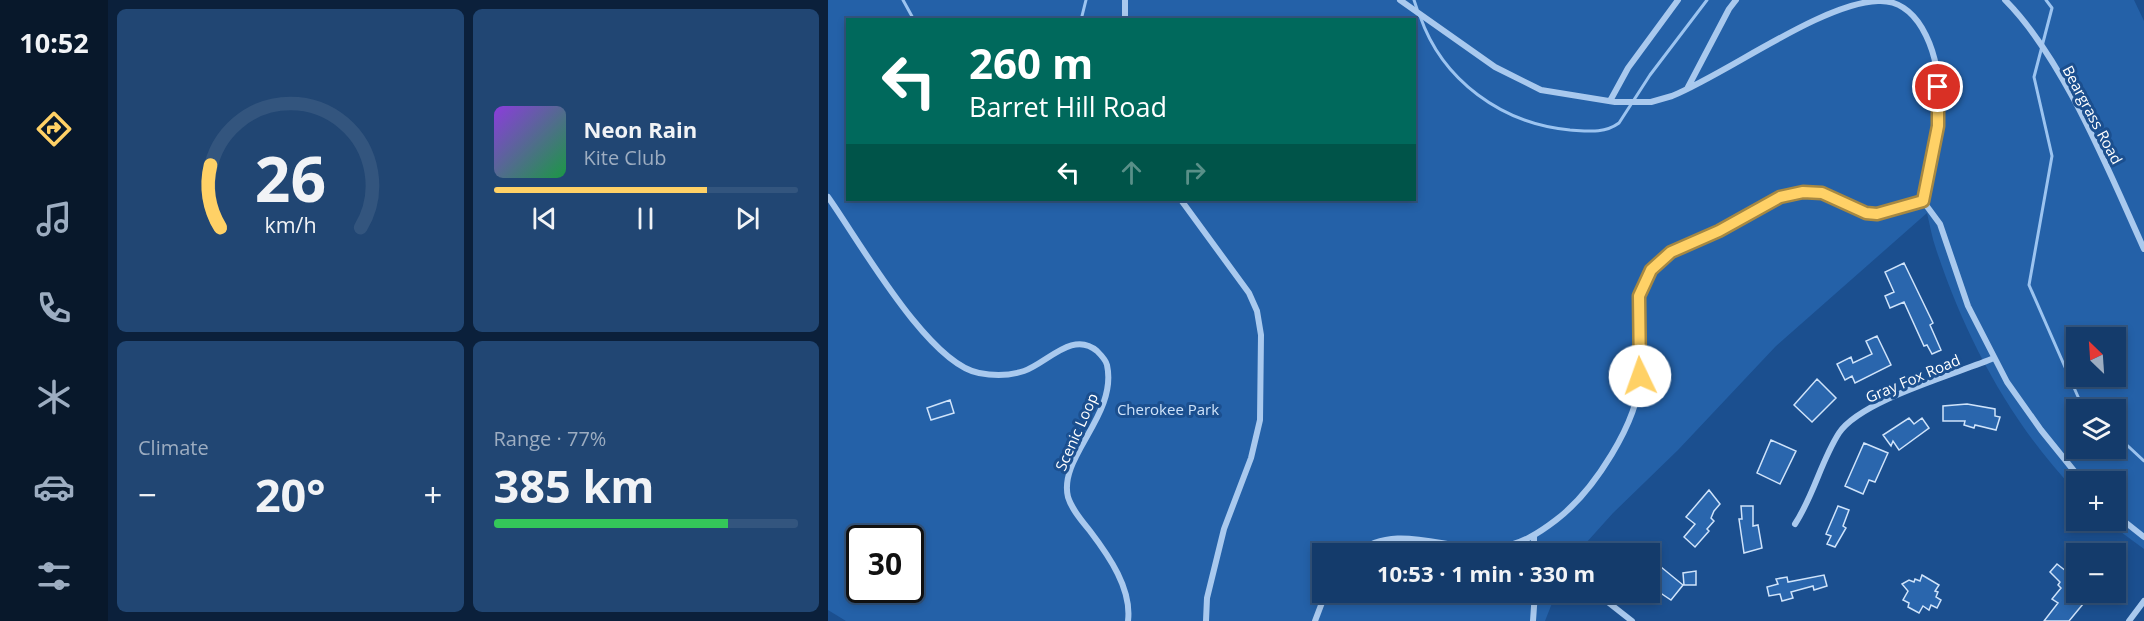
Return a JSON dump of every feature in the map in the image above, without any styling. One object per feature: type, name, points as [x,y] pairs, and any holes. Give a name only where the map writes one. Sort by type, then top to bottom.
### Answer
[{"type":"street","points":[[1125,0],[1125,18]]},
{"type":"street","points":[[1400,0],[1495,67],[1540,90],[1612,102],[1651,102],[1687,90],[1837,11],[1877,0],[1898,4],[1910,12],[1923,30],[1937,74],[1938,126],[1923,201],[1940,224],[1959,284],[1994,358],[2041,430],[2074,471]]},
{"type":"street","points":[[1612,102],[1628,68],[1678,0]]},
{"type":"street","points":[[1687,90],[1736,0]]},
{"type":"street","name":"Beargrass Road","points":[[2004,0],[2035,38],[2078,108],[2144,249]]},
{"type":"street","points":[[1511,543],[1534,537],[1564,514],[1599,473],[1631,417],[1638,396],[1640,376],[1639,296],[1651,270],[1664,257],[1719,231],[1780,197],[1792,194],[1816,191],[1866,213],[1877,214],[1923,201]]},
{"type":"street","name":"Scenic Loop","points":[[828,197],[904,311],[940,348],[970,370],[999,375],[1019,372],[1075,344],[1088,345],[1102,355],[1107,365],[1105,404],[1073,468],[1068,490],[1075,512],[1113,564],[1130,610],[1128,621]]},
{"type":"street","points":[[1181,201],[1249,293],[1257,311],[1261,335],[1260,420],[1251,458],[1224,529],[1208,598],[1206,621]]},
{"type":"street","name":"Gray Fox Road","points":[[1795,524],[1834,443],[1846,425],[1866,412],[1912,389],[1994,358]]},
{"type":"street","points":[[2126,523],[2144,537]]},
{"type":"street","points":[[1534,537],[1534,543]]},
{"type":"street","points":[[1373,543],[1388,538],[1448,543]]},
{"type":"street","points":[[2129,621],[2144,601]]},
{"type":"street","points":[[1315,621],[1322,603]]},
{"type":"street","points":[[1533,621],[1534,603]]},
{"type":"street","points":[[1609,603],[1632,621]]},
{"type":"green space","name":"Cherokee Park","points":[[828,0],[2134,0],[2144,21],[2144,549],[2120,531],[2126,531],[2126,471],[2066,471],[2066,480],[2011,408],[1992,378],[1961,315],[1935,245],[1927,213],[1776,346],[1586,543],[1312,543],[1312,603],[1552,603],[1545,621],[846,621],[828,610]]},
{"type":"building","points":[[1904,263],[1933,323],[1930,325],[1941,350],[1932,354],[1927,345],[1924,346],[1904,302],[1890,308],[1885,296],[1894,292],[1885,272]]},
{"type":"building","points":[[1877,336],[1891,365],[1855,383],[1852,376],[1845,380],[1837,364],[1851,357],[1853,363],[1872,354],[1866,341]]},
{"type":"building","points":[[1817,379],[1836,398],[1812,422],[1794,405]]},
{"type":"building","points":[[950,400],[954,413],[931,420],[927,408]]},
{"type":"building","points":[[1967,404],[1995,409],[1995,416],[2000,417],[1996,430],[1975,425],[1974,428],[1964,425],[1965,421],[1943,421],[1943,406]]},
{"type":"building","points":[[1909,418],[1914,424],[1922,418],[1929,428],[1899,450],[1893,441],[1891,446],[1883,435]]},
{"type":"building","points":[[1771,440],[1796,451],[1780,484],[1757,473]]},
{"type":"building","points":[[1864,443],[1888,453],[1875,482],[1869,480],[1863,494],[1845,486]]},
{"type":"building","points":[[1709,490],[1720,504],[1711,518],[1714,521],[1707,529],[1709,531],[1695,547],[1684,537],[1695,524],[1686,517]]},
{"type":"building","points":[[1741,506],[1753,506],[1753,526],[1758,525],[1762,548],[1744,553],[1739,519],[1742,519]]},
{"type":"building","points":[[1838,506],[1849,510],[1843,526],[1846,528],[1835,547],[1827,544],[1831,536],[1826,534]]},
{"type":"building","points":[[2057,564],[2066,571],[2066,603],[2083,604],[2069,621],[2044,621],[2058,603],[2052,599],[2061,588],[2058,585],[2060,582],[2050,572]]},
{"type":"building","points":[[1660,566],[1683,585],[1671,600],[1660,593]]},
{"type":"building","points":[[1696,571],[1696,585],[1684,585],[1683,573]]},
{"type":"building","points":[[1824,575],[1827,586],[1814,590],[1813,586],[1791,592],[1793,598],[1782,601],[1780,594],[1769,596],[1767,587],[1778,584],[1776,579],[1787,577],[1788,582]]},
{"type":"building","points":[[1922,575],[1939,585],[1935,591],[1938,592],[1936,597],[1941,600],[1937,608],[1931,605],[1929,610],[1923,606],[1919,613],[1908,607],[1909,603],[1903,600],[1908,591],[1902,584],[1909,580],[1914,582],[1915,579],[1920,581]]},
{"type":"waterway","points":[[903,0],[913,18]]},
{"type":"waterway","points":[[1082,18],[1086,0]]},
{"type":"waterway","points":[[1414,0],[1417,9]]},
{"type":"waterway","points":[[1420,16],[1443,60],[1459,79],[1478,95],[1521,119],[1545,126],[1595,131],[1607,129],[1619,123],[1650,75],[1707,0]]},
{"type":"waterway","points":[[2046,0],[2052,8],[2034,77],[2052,156],[2029,285],[2079,399]]},
{"type":"waterway","points":[[2126,444],[2144,461]]},
{"type":"route","points":[[1640,376],[1637,306],[1639,296],[1651,270],[1671,252],[1719,231],[1780,197],[1792,194],[1816,191],[1866,213],[1877,214],[1884,214],[1923,201],[1938,126],[1938,87]]}]
